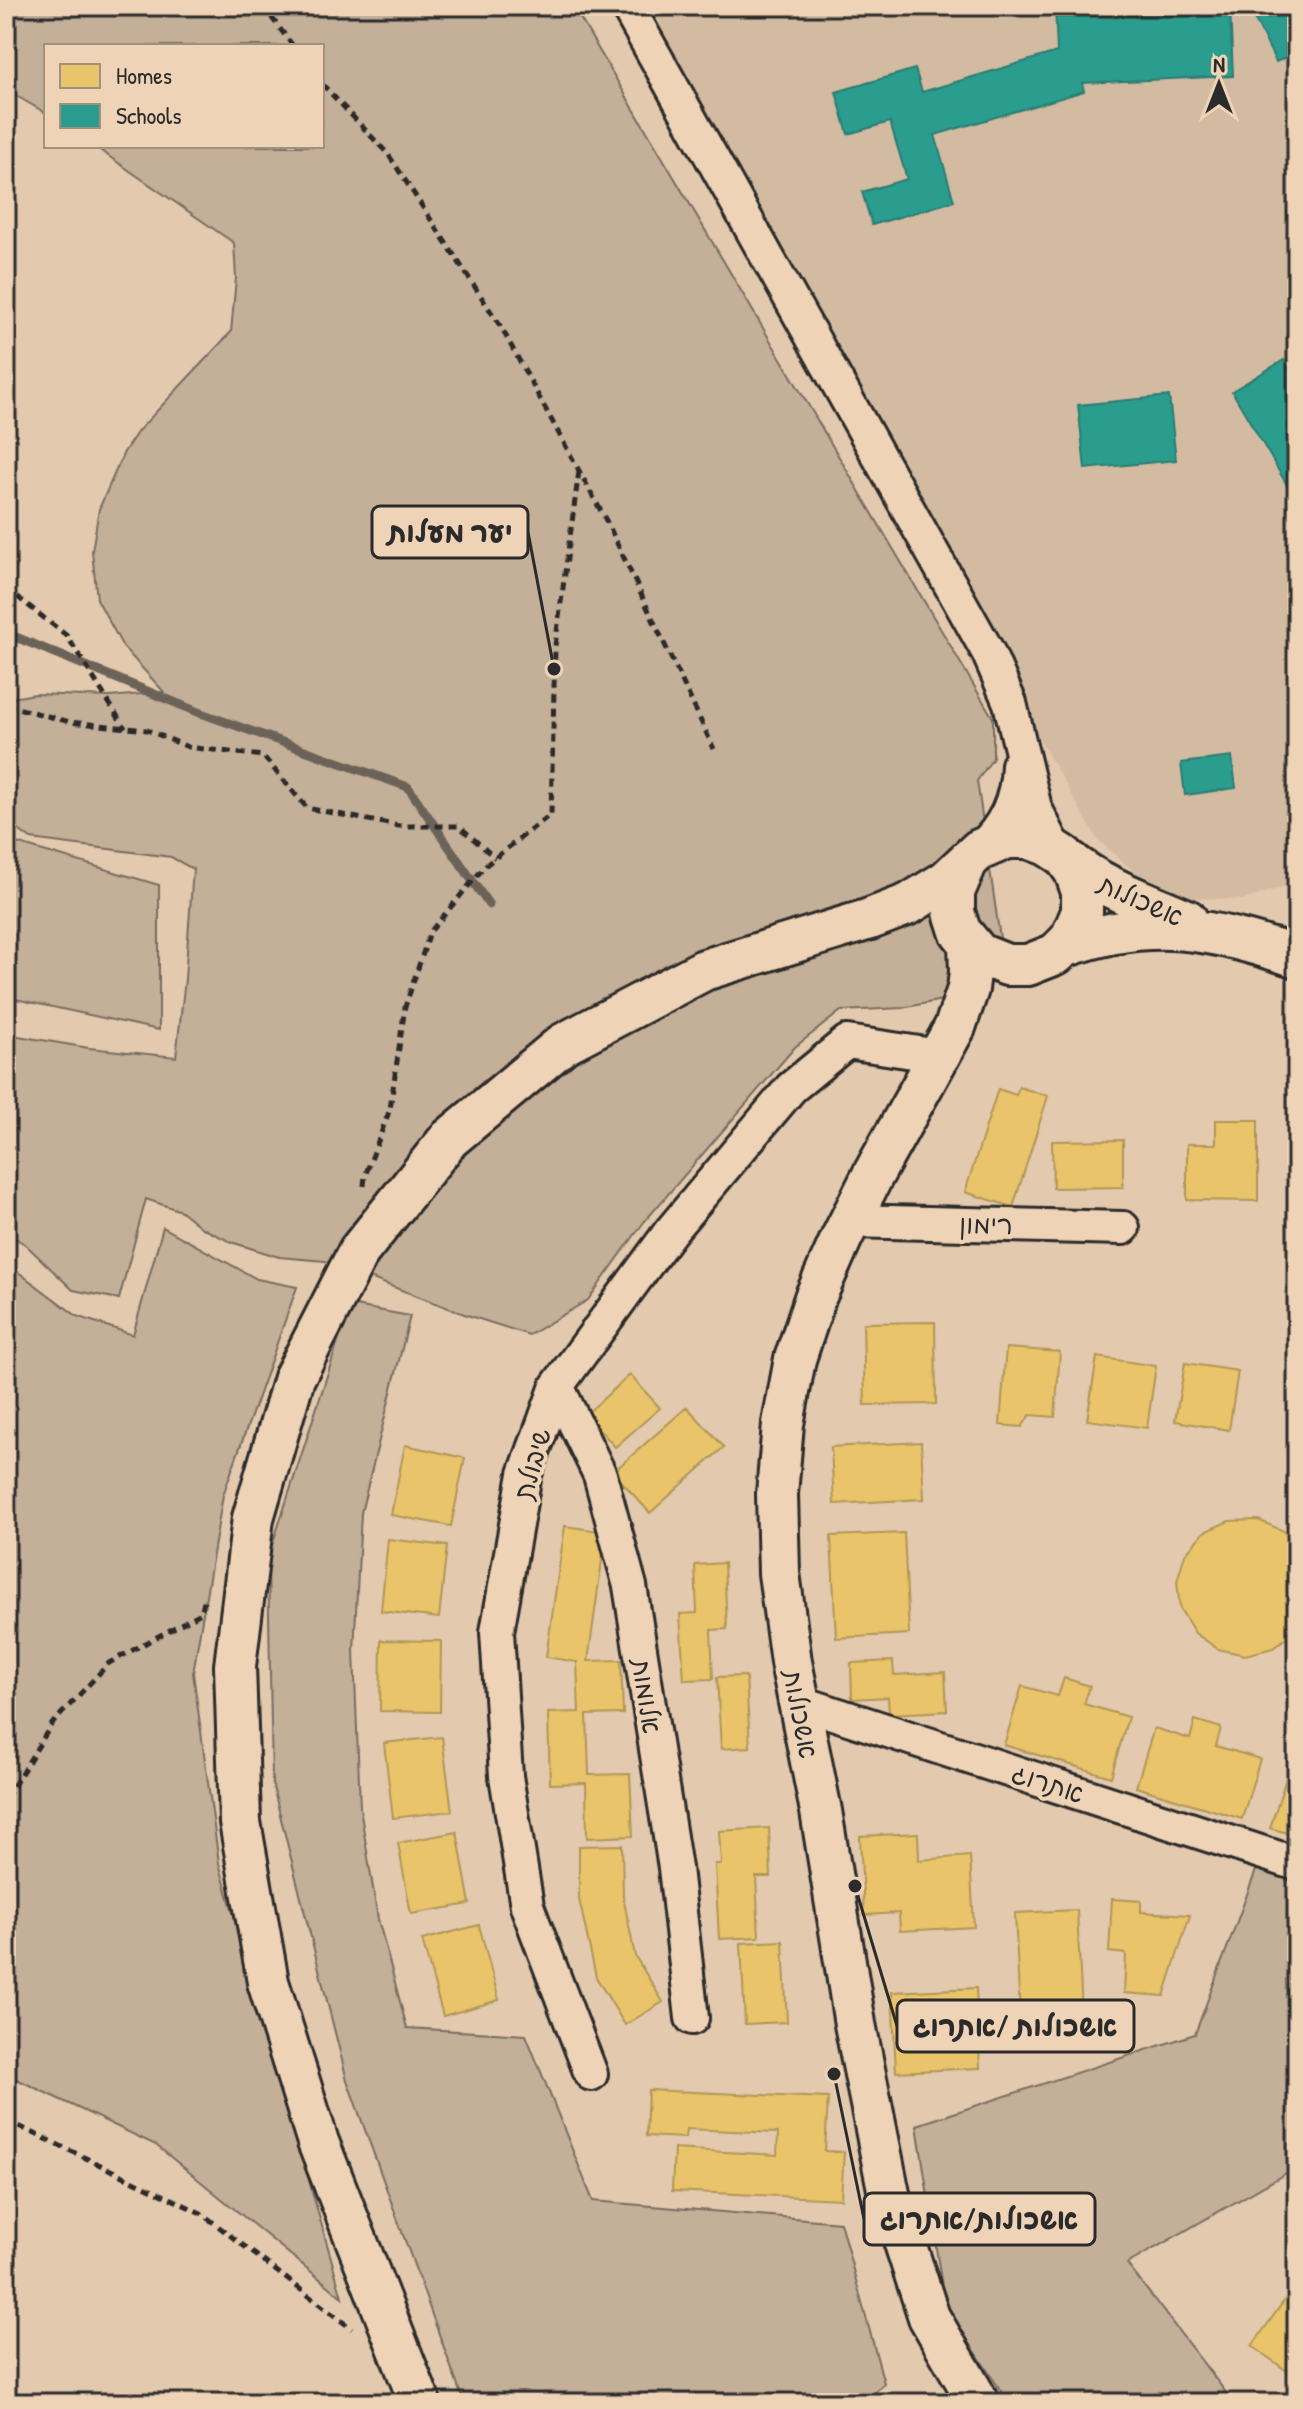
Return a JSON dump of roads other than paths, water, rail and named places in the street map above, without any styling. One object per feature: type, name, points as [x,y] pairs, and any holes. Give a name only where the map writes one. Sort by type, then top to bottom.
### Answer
[{"type":"street","points":[[627,6],[988,652],[1006,691],[1035,808],[1079,881],[1082,902],[1079,922],[1051,955],[1018,966],[997,963],[940,927],[911,918],[890,916],[870,919]]},
{"type":"street","points":[[420,2403],[318,2142],[268,1982],[240,1822],[235,1666],[253,1518],[294,1378],[359,1251],[449,1139],[563,1044],[704,970],[870,919],[928,894],[1000,829],[1012,803],[1018,774],[1016,733]]},
{"type":"street","points":[[967,942],[956,922],[953,902],[956,881],[972,857],[997,841],[1018,837],[1038,841],[1060,853]]},
{"type":"street","name":"אשכולות","points":[[1060,853],[1083,873],[1112,889],[1224,936]]},
{"type":"street","name":"אשכולות","points":[[944,1046],[964,1016],[982,998],[1051,955],[1094,936],[1144,928],[1175,929],[1244,940],[1297,957]]},
{"type":"street","name":"אשכולות","points":[[967,942],[970,972],[963,1007],[849,1221],[815,1298],[795,1359],[783,1424],[777,1494],[779,1573],[791,1662],[821,1811],[855,2024],[889,2194],[929,2317],[979,2403]]},
{"type":"street","name":"שיבולת","points":[[591,2074],[527,1906],[506,1776],[497,1632],[525,1474],[557,1386],[670,1232],[791,1088],[847,1042],[944,1046]]},
{"type":"street","name":"רימון","points":[[849,1221],[1123,1228]]},
{"type":"street","name":"אלומות","points":[[557,1386],[600,1475],[630,1586],[675,1868],[692,2018]]},
{"type":"street","name":"אתרוג","points":[[799,1702],[1297,1864]]},
{"type":"waterway","points":[[6,633],[198,712],[408,787],[489,905]]},
{"type":"place","name":"יער מעלות","points":[[554,669]]},
{"type":"place","name":"אשכולות /אתרוג","points":[[855,1886]]},
{"type":"place","name":"אשכולות/אתרוג","points":[[834,2074]]}]
